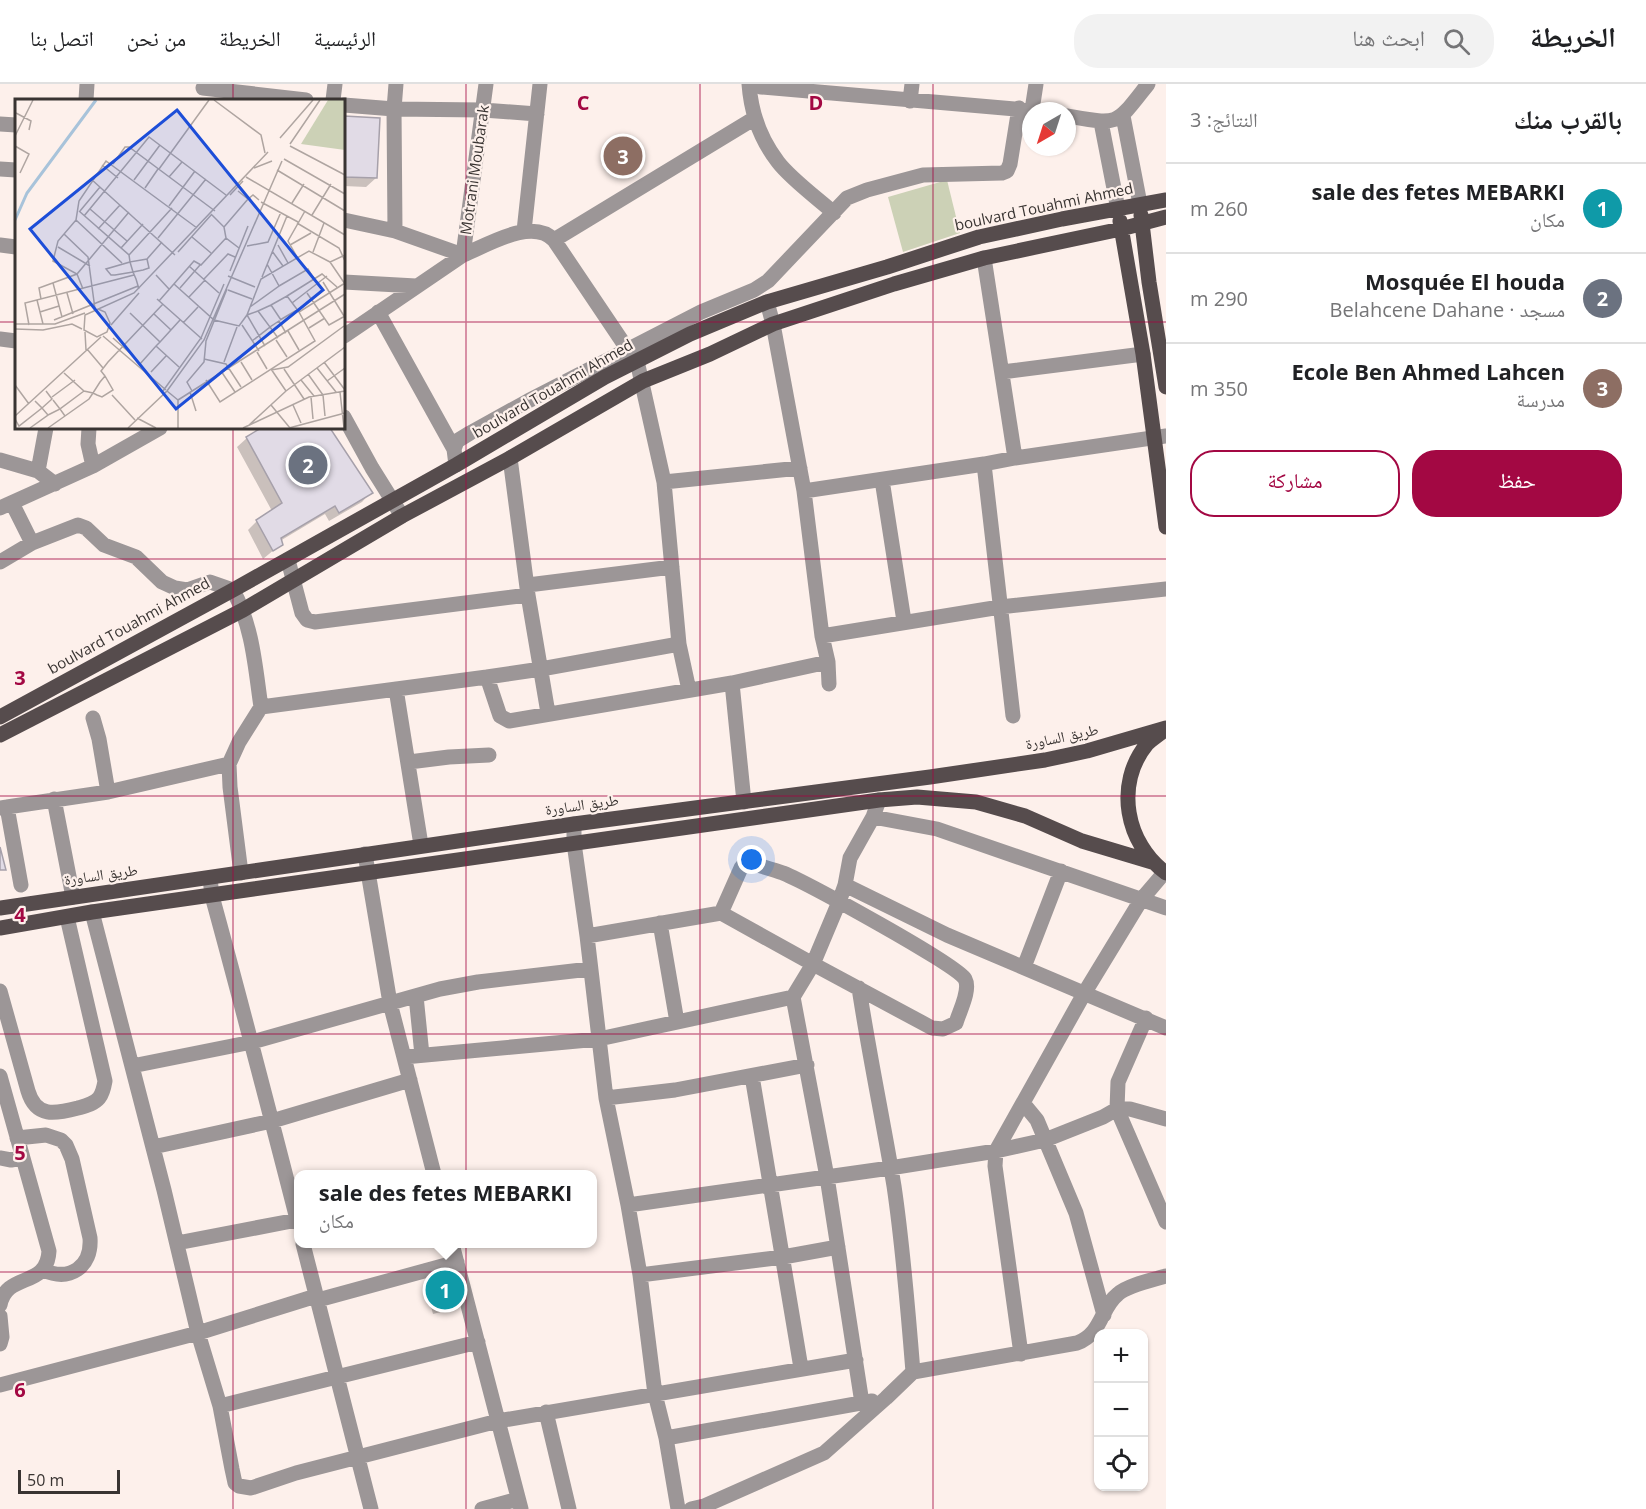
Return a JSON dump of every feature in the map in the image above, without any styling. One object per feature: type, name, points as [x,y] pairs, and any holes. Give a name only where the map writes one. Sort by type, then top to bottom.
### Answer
[{"type":"main road","name":"boulvard Touahmi Ahmed","points":[[0,717],[394,501],[605,377],[633,355],[767,302],[979,237],[1166,200]]},
{"type":"main road","points":[[1140,204],[1149,282],[1166,387]]},
{"type":"main road","points":[[1118,209],[1143,354],[1161,438],[1166,527]]},
{"type":"main road","points":[[0,735],[243,610],[402,516],[510,458],[643,381],[710,354],[773,324],[894,284],[984,258],[1121,229],[1166,217]]},
{"type":"main road","points":[[1165,873],[1152,862],[1137,841],[1129,817],[1128,791],[1134,766],[1147,745],[1166,728]]},
{"type":"main road","name":"طريق الساورة","points":[[0,908],[421,845],[1045,760],[1087,751],[1166,728]]},
{"type":"main road","points":[[0,927],[574,843],[879,800],[917,797],[976,802],[1025,816],[1082,841],[1152,862]]},
{"type":"main road","points":[[18,904],[20,925]]},
{"type":"street","points":[[86,99],[87,84]]},
{"type":"street","points":[[333,99],[335,84]]},
{"type":"street","points":[[395,231],[394,109],[396,84]]},
{"type":"street","name":"Motrani Moubarak","points":[[345,335],[463,255],[486,84]]},
{"type":"street","points":[[524,231],[540,84]]},
{"type":"street","points":[[749,84],[750,102],[755,118],[779,163],[834,213]]},
{"type":"street","points":[[756,84],[761,87],[806,87],[910,101],[1022,109]]},
{"type":"street","points":[[910,101],[912,84]]},
{"type":"street","points":[[1031,102],[1036,84]]},
{"type":"street","points":[[1076,118],[1112,122],[1123,116],[1148,84]]},
{"type":"street","points":[[202,91],[294,99]]},
{"type":"street","points":[[345,105],[537,114]]},
{"type":"street","points":[[1123,116],[1140,204]]},
{"type":"street","points":[[554,240],[755,118]]},
{"type":"street","points":[[1101,122],[1118,209]]},
{"type":"street","points":[[0,124],[15,125]]},
{"type":"street","points":[[454,449],[457,441],[489,423],[633,355],[701,312],[754,290],[768,281],[788,262],[847,198],[903,179],[924,175],[1002,174],[1007,171],[1022,130]]},
{"type":"street","points":[[0,169],[15,171]]},
{"type":"street","points":[[345,219],[395,231],[463,255],[524,231],[543,231],[554,240],[633,355],[643,381],[664,482],[679,644],[689,690]]},
{"type":"street","points":[[0,244],[15,247]]},
{"type":"street","points":[[984,258],[1015,458]]},
{"type":"street","points":[[345,282],[416,286]]},
{"type":"street","points":[[767,302],[804,491],[822,636],[828,662],[829,684]]},
{"type":"street","points":[[378,312],[454,449],[456,465]]},
{"type":"street","points":[[0,339],[15,341]]},
{"type":"street","points":[[1002,372],[1143,354]]},
{"type":"street","points":[[345,419],[402,516]]},
{"type":"street","points":[[38,471],[46,429]]},
{"type":"street","points":[[89,429],[88,444],[93,466]]},
{"type":"street","points":[[32,543],[6,505],[93,466],[158,429]]},
{"type":"street","points":[[804,491],[1161,438]]},
{"type":"street","points":[[510,458],[548,713]]},
{"type":"street","points":[[0,460],[38,471],[55,484]]},
{"type":"street","points":[[984,464],[1013,716]]},
{"type":"street","points":[[664,482],[800,468]]},
{"type":"street","points":[[882,480],[904,621]]},
{"type":"street","points":[[0,562],[32,543],[78,525],[86,528],[104,545],[136,557],[162,582],[176,588],[187,590],[210,582],[232,590],[243,610],[251,637],[261,707],[239,742],[229,764],[241,873]]},
{"type":"street","points":[[288,560],[302,613],[308,620],[315,622],[672,567]]},
{"type":"street","points":[[822,636],[999,607],[1166,589]]},
{"type":"street","points":[[261,707],[541,669],[679,644]]},
{"type":"street","points":[[486,677],[498,712],[503,719],[508,721],[548,713],[582,710],[828,662]]},
{"type":"street","points":[[732,682],[744,802]]},
{"type":"street","points":[[396,689],[421,845]]},
{"type":"street","points":[[93,718],[108,792]]},
{"type":"street","points":[[409,762],[489,755]]},
{"type":"street","points":[[21,885],[4,807],[108,792],[229,764]]},
{"type":"street","points":[[54,799],[73,897]]},
{"type":"street","points":[[862,1402],[827,1177],[793,997],[813,964],[839,903],[850,858],[873,817],[879,800]]},
{"type":"street","points":[[873,817],[937,830],[1166,908]]},
{"type":"street","points":[[574,824],[574,843],[606,1098],[628,1205],[640,1275],[655,1394],[666,1438],[678,1509]]},
{"type":"street","points":[[365,854],[390,1003],[433,1170]]},
{"type":"street","points":[[587,936],[721,913],[932,1028],[943,1029],[956,1023],[967,988],[965,979],[957,971],[784,874],[745,862],[721,913]]},
{"type":"street","points":[[1024,967],[1061,871]]},
{"type":"street","points":[[1021,1354],[994,1166],[996,1150],[1140,900],[1165,873]]},
{"type":"street","points":[[210,878],[212,897],[294,1206]]},
{"type":"street","points":[[845,885],[947,935],[1166,1028]]},
{"type":"street","points":[[92,912],[153,1147],[198,1334],[220,1406],[235,1483],[244,1488],[251,1488],[296,1473],[498,1421],[856,1360]]},
{"type":"street","points":[[0,991],[28,1091],[34,1104],[40,1109],[54,1113],[84,1107],[100,1098],[105,1081],[67,916]]},
{"type":"street","points":[[660,923],[677,1022]]},
{"type":"street","points":[[132,1066],[252,1042],[440,989],[478,982],[590,969]]},
{"type":"street","points":[[859,988],[890,1168],[904,1267],[913,1372]]},
{"type":"street","points":[[416,996],[422,1055]]},
{"type":"street","points":[[405,1057],[599,1039],[793,997]]},
{"type":"street","points":[[1146,1018],[1118,1082],[1117,1109],[1166,1222]]},
{"type":"street","points":[[606,1098],[675,1090],[807,1065]]},
{"type":"street","points":[[0,1076],[3,1102],[17,1138],[49,1251],[43,1270],[31,1279],[16,1283],[5,1282],[0,1305]]},
{"type":"street","points":[[752,1076],[801,1368]]},
{"type":"street","points":[[153,1147],[272,1121],[410,1080]]},
{"type":"street","points":[[1023,1103],[1037,1120],[1076,1213],[1104,1315]]},
{"type":"street","points":[[628,1205],[890,1168],[996,1150],[1045,1140],[1103,1118],[1117,1109],[1149,1113],[1166,1119]]},
{"type":"street","points":[[17,1138],[46,1135],[61,1140],[66,1145],[72,1159],[90,1238],[91,1248],[88,1257],[84,1265],[76,1271],[56,1275],[43,1270]]},
{"type":"street","points":[[0,1158],[11,1160],[22,1158]]},
{"type":"street","points":[[177,1243],[294,1223]]},
{"type":"street","points":[[640,1275],[783,1257],[838,1247]]},
{"type":"street","points":[[304,1248],[371,1509]]},
{"type":"street","points":[[453,1248],[519,1504],[482,1509]]},
{"type":"street","points":[[0,1385],[198,1334],[317,1298],[457,1262]]},
{"type":"street","points":[[691,1509],[704,1506],[824,1453],[913,1372],[1021,1354],[1084,1340],[1096,1329],[1117,1294],[1166,1276]]},
{"type":"street","points":[[0,1316],[2,1336],[0,1344]]},
{"type":"street","points":[[220,1406],[478,1342]]},
{"type":"street","points":[[666,1438],[886,1398]]},
{"type":"street","points":[[546,1412],[569,1509]]},
{"type":"green space","points":[[947,180],[960,233],[903,252],[888,197]]},
{"type":"building","points":[[345,116],[380,118],[377,178],[345,177]]},
{"type":"building","points":[[259,429],[331,429],[373,493],[339,513],[335,506],[281,538],[283,545],[273,551],[256,520],[282,503],[246,437]]},
{"type":"building","points":[[0,847],[6,870],[0,870]]},
{"type":"building","points":[[452,1272],[458,1304],[439,1308],[432,1276]]},
{"type":"place","name":"Ecole Ben Ahmed Lahcen","points":[[623,156]]},
{"type":"place","name":"Mosquée El houda","points":[[308,465]]},
{"type":"place","name":"sale des fetes MEBARKI","points":[[445,1290]]}]
